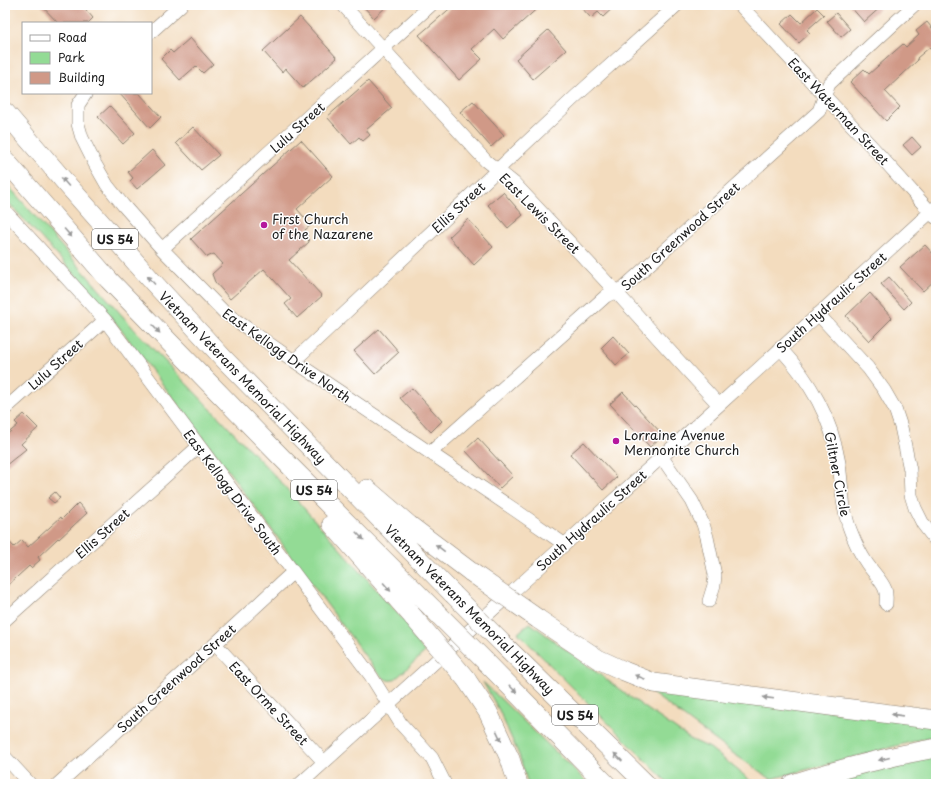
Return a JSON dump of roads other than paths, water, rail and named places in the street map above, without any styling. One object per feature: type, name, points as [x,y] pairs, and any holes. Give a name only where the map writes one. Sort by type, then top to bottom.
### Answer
[{"type":"highway","name":"Vietnam Veterans Memorial Highway","points":[[6,113],[153,282],[225,360],[453,594],[646,784]]},
{"type":"highway","name":"Vietnam Veterans Memorial Highway","points":[[8,165],[109,280],[287,463],[606,784]]},
{"type":"highway","points":[[225,360],[409,525],[471,572],[598,659],[654,683],[936,720]]},
{"type":"highway","points":[[195,369],[466,678],[488,712],[510,759],[518,784]]},
{"type":"highway","points":[[792,784],[816,776],[916,751],[936,748]]},
{"type":"street","points":[[152,31],[181,5]]},
{"type":"street","name":"East Lewis Street","points":[[343,5],[486,162],[514,183],[719,405]]},
{"type":"street","name":"Lulu Street","points":[[162,249],[431,5]]},
{"type":"street","name":"Ellis Street","points":[[294,361],[576,96],[677,5]]},
{"type":"street","name":"East Waterman Street","points":[[740,5],[934,212]]},
{"type":"street","name":"South Greenwood Street","points":[[430,453],[606,296],[623,288],[819,111],[829,84],[914,5]]},
{"type":"street","name":"East Kellogg Drive North","points":[[85,94],[78,105],[78,124],[82,138],[94,164],[107,185],[162,249],[224,312],[564,544]]},
{"type":"street","name":"East Kellogg Drive South","points":[[5,211],[105,320],[371,676],[401,724],[432,758],[444,784]]},
{"type":"street","name":"South Hydraulic Street","points":[[300,784],[780,348],[934,212]]},
{"type":"street","points":[[818,314],[868,368],[884,390],[895,409],[901,427],[910,470],[911,495],[914,508],[923,524],[936,541]]},
{"type":"street","name":"Lulu Street","points":[[5,409],[105,320]]},
{"type":"street","name":"Giltner Circle","points":[[780,348],[806,380],[822,409],[836,450],[842,487],[843,505],[850,530],[866,563],[884,587],[886,604]]},
{"type":"street","name":"Ellis Street","points":[[5,620],[199,446]]},
{"type":"street","points":[[661,456],[692,501],[703,524],[715,575],[714,586],[709,601]]},
{"type":"street","name":"South Greenwood Street","points":[[58,784],[215,644],[293,572]]},
{"type":"street","name":"East Orme Street","points":[[215,644],[324,762]]},
{"type":"street","points":[[5,757],[30,784]]},
{"type":"place","name":"First Church of the Nazarene","points":[[264,225]]},
{"type":"place","name":"Lorraine Avenue Mennonite Church","points":[[616,441]]}]
